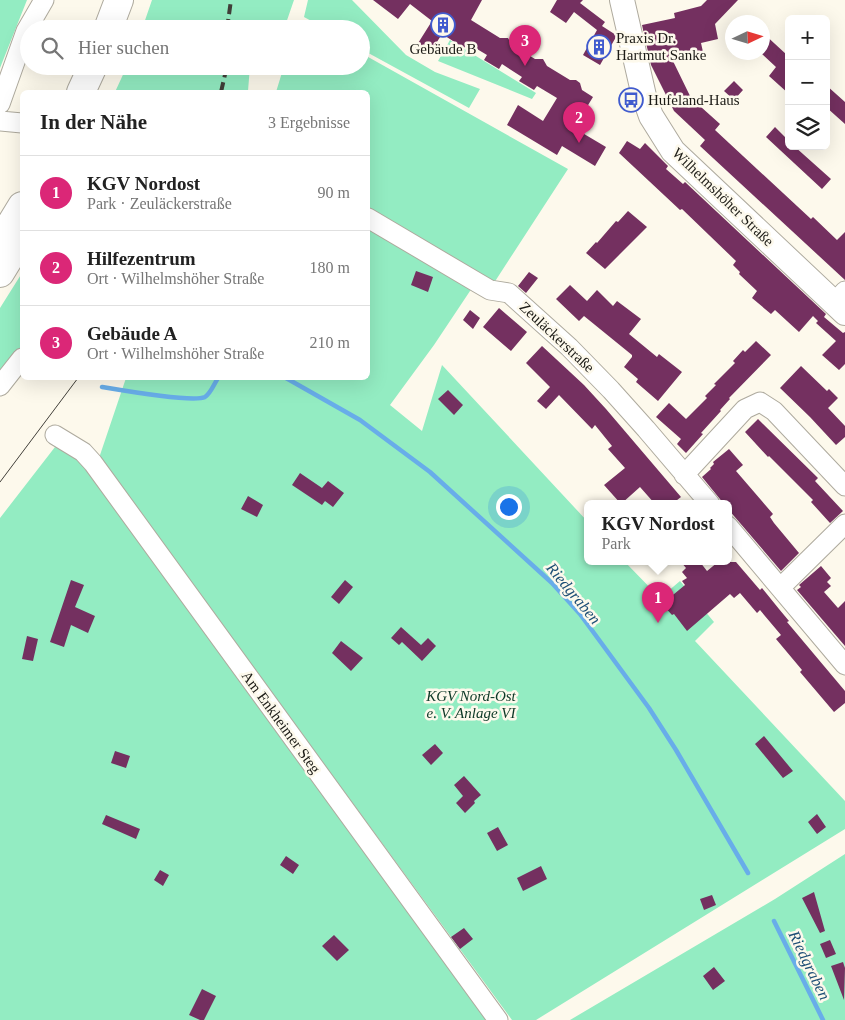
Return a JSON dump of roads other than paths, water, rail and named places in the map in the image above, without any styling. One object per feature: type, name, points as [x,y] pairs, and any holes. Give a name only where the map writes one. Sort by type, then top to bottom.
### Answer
[{"type":"highway","points":[[111,20],[119,0]]},
{"type":"highway","points":[[130,20],[138,0]]},
{"type":"highway","points":[[82,90],[89,75]]},
{"type":"highway","points":[[101,90],[107,75]]},
{"type":"highway","points":[[0,242],[20,209]]},
{"type":"highway","points":[[0,273],[20,240]]},
{"type":"main road","name":"Wilhelmshöher Straße","points":[[622,0],[644,96],[651,116],[673,151],[841,302]]},
{"type":"street","points":[[32,20],[44,0]]},
{"type":"street","points":[[0,104],[20,48]]},
{"type":"street","points":[[0,121],[20,123]]},
{"type":"street","name":"Zeuläckerstraße","points":[[370,219],[490,290],[508,293],[569,347],[611,390],[706,500]]},
{"type":"street","points":[[0,386],[20,361]]},
{"type":"street","points":[[684,475],[745,410],[760,402],[774,411],[845,486]]},
{"type":"street","name":"Am Enkheimer Steg","points":[[55,435],[83,452],[93,463],[498,1020]]},
{"type":"street","points":[[781,587],[845,524]]},
{"type":"street","points":[[732,531],[845,665]]},
{"type":"waterway","name":"Riedgraben","points":[[102,387],[156,395],[198,398],[205,397],[217,380]]},
{"type":"waterway","name":"Riedgraben","points":[[290,380],[360,420],[430,472],[552,583],[580,614],[649,708],[676,750],[748,873]]},
{"type":"waterway","name":"Riedgraben","points":[[774,921],[823,1020]]},
{"type":"tram line","points":[[0,482],[76,380]]},
{"type":"railway","points":[[228,20],[231,0]]},
{"type":"railway","points":[[221,90],[225,75]]},
{"type":"place","name":"Gebäude B","points":[[443,25]]},
{"type":"place","name":"Praxis Dr. Hartmut Sanke","points":[[599,47]]},
{"type":"place","name":"Gebäude A","points":[[525,66]]},
{"type":"place","name":"Hufeland-Haus","points":[[631,100]]},
{"type":"place","name":"Hilfezentrum","points":[[579,143]]},
{"type":"place","name":"KGV Nordost","points":[[658,623]]},
{"type":"park label","name":"KGV Nord-Ost e. V. Anlage VI","points":[[471,704]]}]
